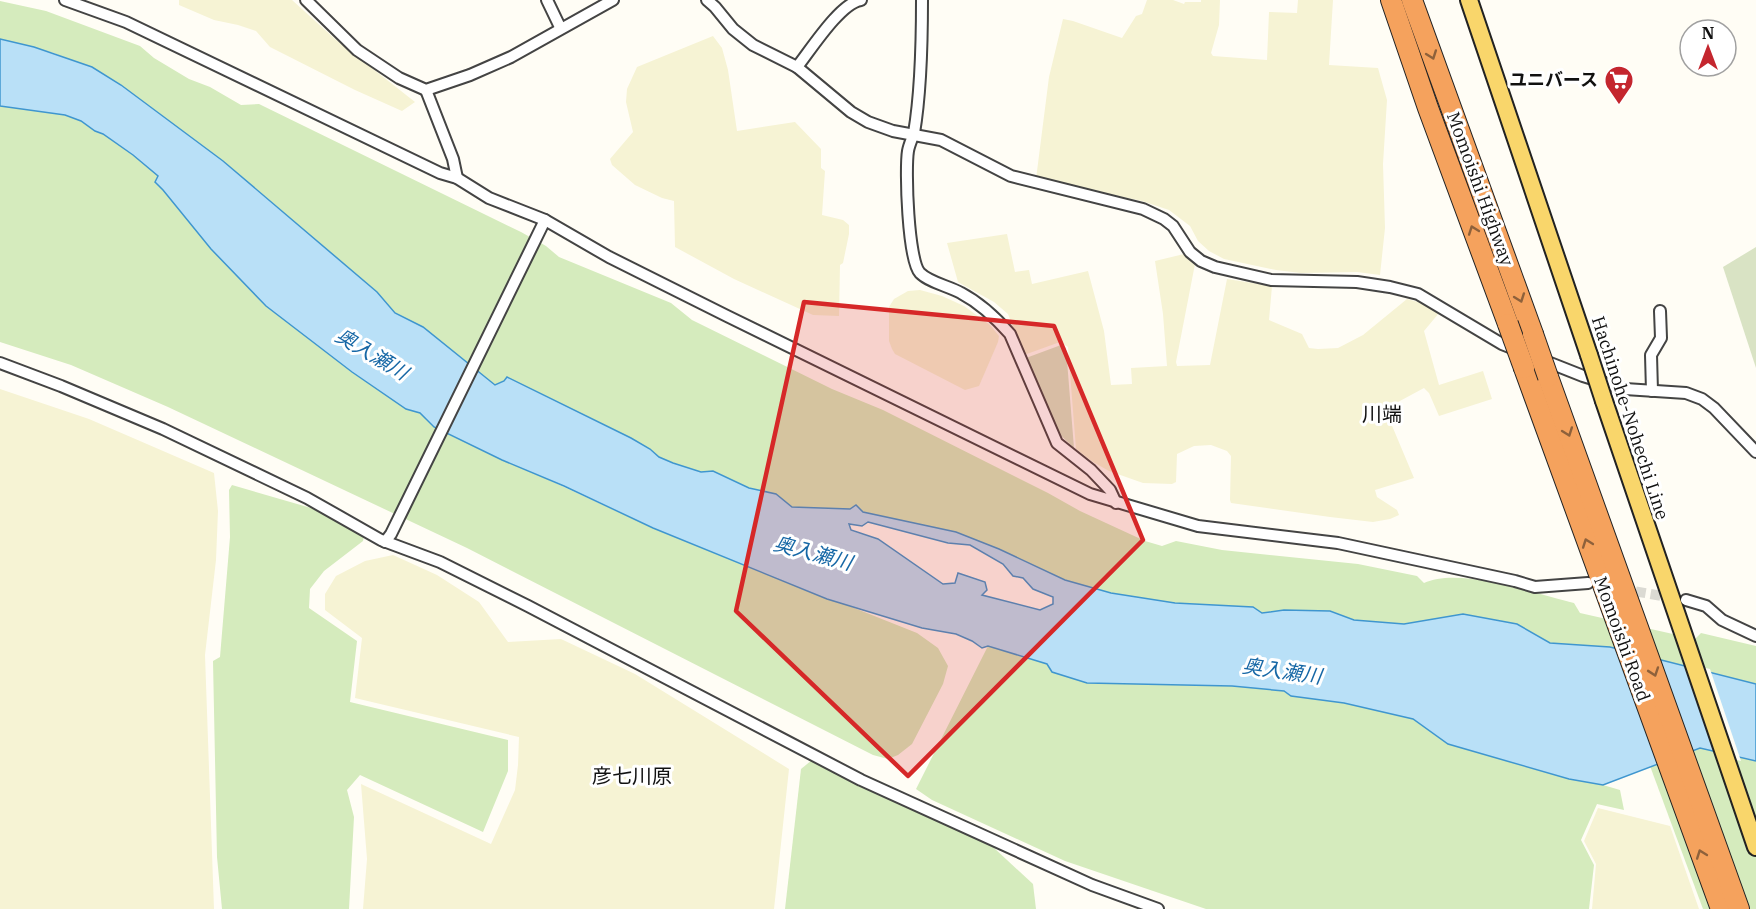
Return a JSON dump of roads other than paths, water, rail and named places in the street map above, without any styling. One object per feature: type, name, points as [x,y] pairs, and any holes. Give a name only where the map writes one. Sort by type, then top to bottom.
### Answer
[{"type":"highway","name":"Momoishi Highway","points":[[1391,0],[1428,108],[1524,368]]},
{"type":"highway","name":"Momoishi Highway","points":[[1412,0],[1548,377]]},
{"type":"highway","name":"Momoishi Road","points":[[1524,368],[1721,909]]},
{"type":"highway","name":"Momoishi Road","points":[[1548,377],[1739,909]]},
{"type":"main road","name":"Hachinohe-Nohechi Line","points":[[1469,0],[1756,847]]},
{"type":"street","points":[[65,0],[126,22],[440,173],[458,178],[489,198],[1090,494],[1198,526],[1338,543],[1535,587],[1588,584]]},
{"type":"street","points":[[306,0],[357,50],[399,78],[426,90],[470,75],[511,57],[560,27],[613,0]]},
{"type":"street","points":[[547,0],[560,27]]},
{"type":"street","points":[[707,0],[733,29],[753,45],[797,67],[850,112],[868,122],[893,131],[941,140],[1011,176],[1143,209],[1173,226],[1190,252],[1201,261],[1215,267],[1271,280],[1357,282],[1418,294],[1502,344],[1546,362],[1624,389],[1686,393],[1702,399],[1714,408],[1756,452]]},
{"type":"street","points":[[797,67],[840,13],[856,0],[861,0]]},
{"type":"street","points":[[922,0],[920,63],[913,135],[908,151],[909,235],[912,256],[918,272],[961,292],[1000,322],[1010,334],[1057,442],[1091,470],[1110,490],[1116,502]]},
{"type":"street","points":[[426,90],[458,178]]},
{"type":"street","points":[[388,538],[544,224]]},
{"type":"street","points":[[1652,391],[1651,355],[1661,338],[1660,311]]},
{"type":"street","points":[[0,363],[164,429],[528,606],[861,780],[1092,885],[1158,909]]},
{"type":"street","points":[[1686,600],[1706,606],[1722,620],[1756,636]]},
{"type":"water","name":"奥入瀬川","points":[[0,39],[34,47],[92,67],[121,85],[223,161],[377,292],[395,313],[423,327],[495,385],[507,377],[631,438],[659,457],[673,463],[701,472],[713,471],[749,488],[776,494],[792,507],[850,509],[856,505],[863,512],[956,532],[1065,580],[1111,593],[1175,603],[1253,607],[1262,613],[1284,610],[1330,611],[1354,620],[1404,624],[1463,614],[1517,624],[1550,643],[1610,647],[1756,684],[1756,761],[1700,748],[1603,785],[1569,779],[1448,744],[1413,719],[1344,703],[1291,696],[1284,691],[1232,686],[1087,683],[1052,672],[1047,664],[988,646],[982,648],[956,634],[922,628],[827,599],[653,528],[434,427],[420,413],[406,409],[352,372],[266,306],[211,249],[155,182],[158,176],[133,155],[81,121],[65,115],[0,106]],"holes":[[[868,522],[948,543],[970,545],[1003,564],[1013,576],[1023,578],[1033,589],[1053,597],[1053,604],[1040,610],[982,595],[987,590],[985,582],[958,573],[955,583],[943,584],[878,539],[851,530],[849,524],[862,526]]]},
{"type":"tunnel","points":[[1621,589],[1674,598]]},
{"type":"place","name":"ユニバース","points":[[1619,106]]},
{"type":"district","name":"川端","points":[[1382,414]]},
{"type":"district","name":"彦七川原","points":[[632,776]]}]
